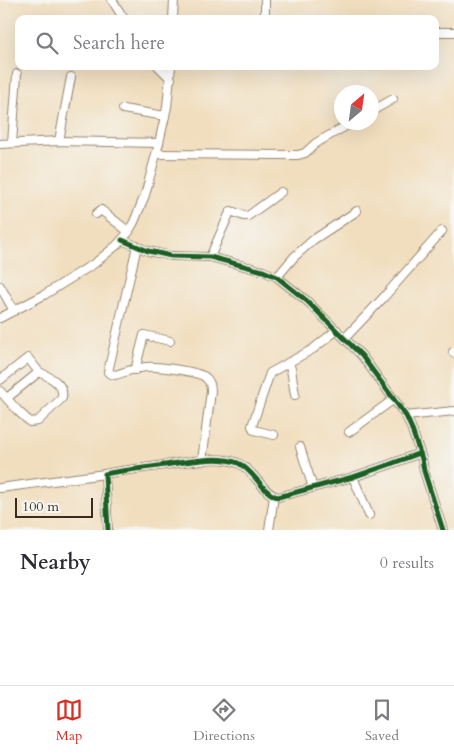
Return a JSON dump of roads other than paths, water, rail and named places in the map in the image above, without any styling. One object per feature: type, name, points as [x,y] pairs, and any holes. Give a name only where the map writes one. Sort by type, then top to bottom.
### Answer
[{"type":"street","points":[[112,0],[121,15]]},
{"type":"street","points":[[174,0],[174,15]]},
{"type":"street","points":[[265,0],[265,15]]},
{"type":"street","points":[[439,32],[454,32]]},
{"type":"street","points":[[162,70],[171,79]]},
{"type":"street","points":[[0,318],[44,295],[95,263],[129,232],[138,215],[159,143],[167,107],[172,70]]},
{"type":"street","points":[[12,143],[17,74]]},
{"type":"street","points":[[59,141],[71,77]]},
{"type":"street","points":[[379,107],[393,98]]},
{"type":"street","points":[[123,109],[165,116]]},
{"type":"street","points":[[156,154],[298,155],[305,153],[316,143],[338,130]]},
{"type":"street","points":[[0,144],[59,141],[159,143]]},
{"type":"street","points":[[210,257],[230,212],[248,216],[281,192]]},
{"type":"street","points":[[96,214],[101,210],[129,232]]},
{"type":"street","points":[[277,277],[294,257],[313,240],[357,211]]},
{"type":"street","points":[[345,338],[391,290],[442,232]]},
{"type":"street","points":[[122,240],[148,251],[171,256],[210,257],[259,269],[277,277],[307,301],[362,356],[406,416],[420,452],[424,471],[443,530]]},
{"type":"street","points":[[137,246],[108,369],[111,374],[115,374],[145,367],[162,367],[200,375],[208,380],[211,391],[202,461]]},
{"type":"street","points":[[0,286],[14,311]]},
{"type":"street","points":[[274,435],[254,430],[252,426],[270,373],[313,349],[337,330]]},
{"type":"street","points":[[135,370],[144,335],[170,341]]},
{"type":"street","points":[[0,380],[28,358],[39,372],[58,383],[63,394],[62,398],[38,421],[30,422],[0,390]]},
{"type":"street","points":[[289,362],[292,369],[295,395]]},
{"type":"street","points":[[6,398],[39,372]]},
{"type":"street","points":[[349,432],[394,399]]},
{"type":"street","points":[[406,416],[454,411]]},
{"type":"street","points":[[300,447],[313,488]]},
{"type":"street","points":[[0,488],[202,461],[222,460],[239,464],[253,475],[270,494],[283,496],[353,477],[420,452]]},
{"type":"street","points":[[104,474],[108,530]]},
{"type":"street","points":[[353,477],[369,515]]},
{"type":"street","points":[[269,530],[274,496]]}]
